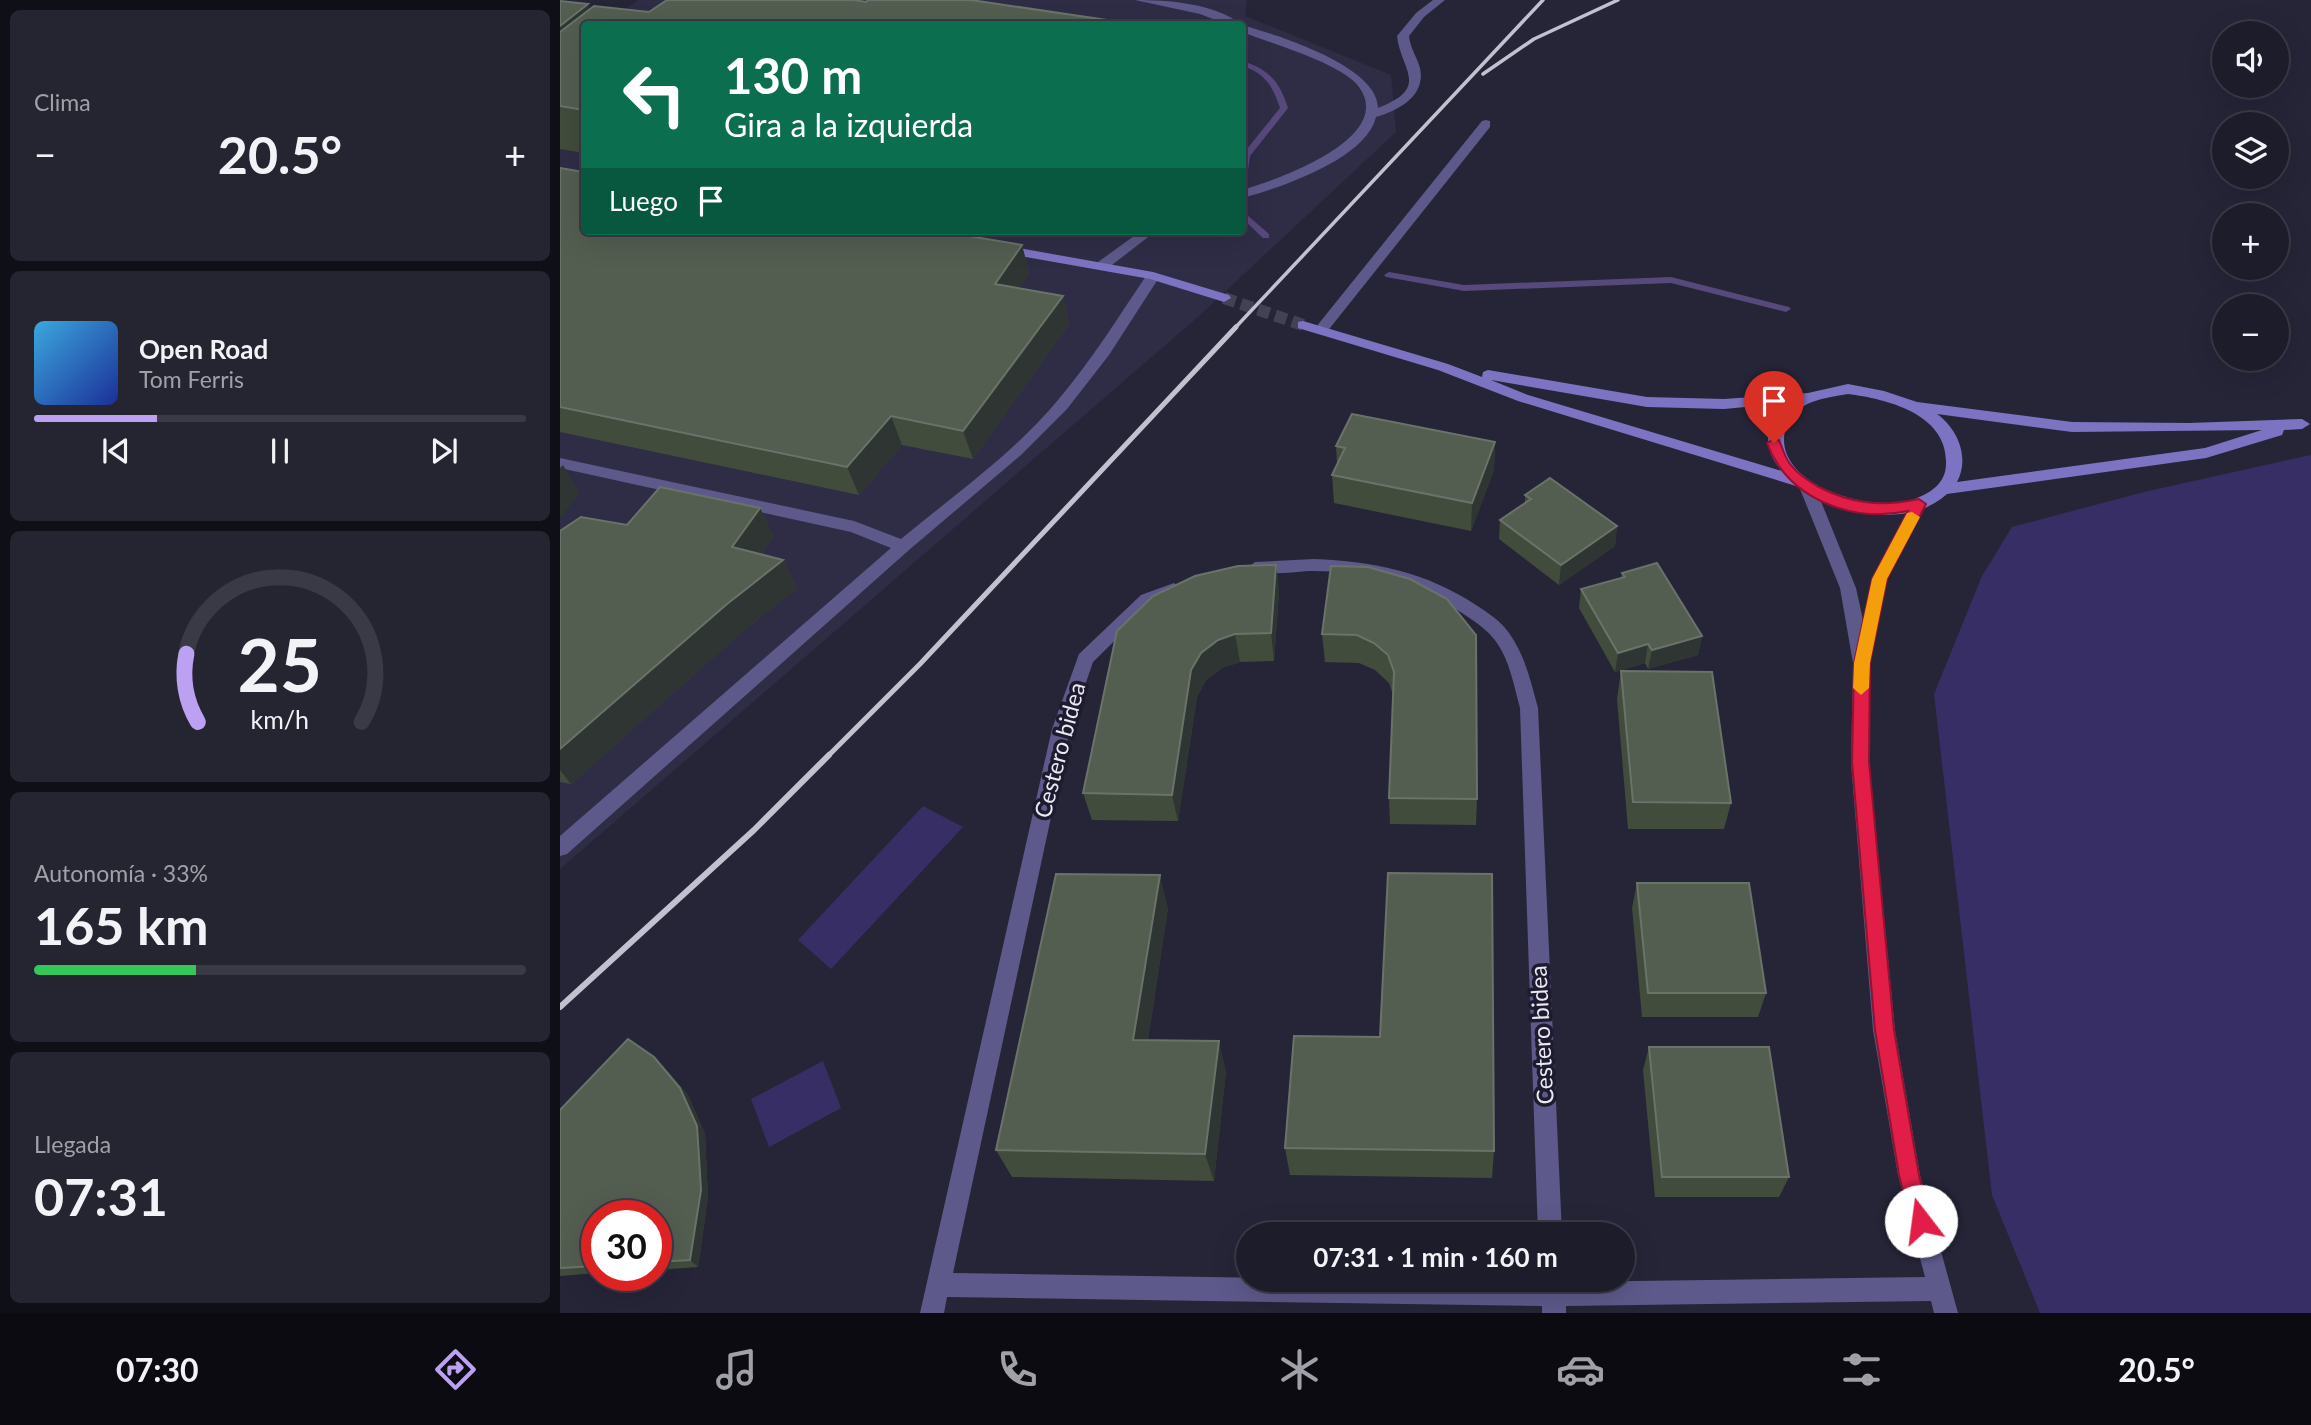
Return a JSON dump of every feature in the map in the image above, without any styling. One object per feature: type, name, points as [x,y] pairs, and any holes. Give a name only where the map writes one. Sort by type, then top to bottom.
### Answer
[{"type":"street","points":[[1140,0],[1203,10],[1228,21]]},
{"type":"street","points":[[1203,10],[1212,0]]},
{"type":"street","points":[[1372,114],[1388,110],[1411,93],[1416,81],[1414,66],[1403,46],[1403,36],[1420,15],[1440,0]]},
{"type":"street","points":[[1246,30],[1349,72],[1365,86],[1373,105],[1372,114],[1356,139],[1309,172],[1273,187],[1246,193]]},
{"type":"street","points":[[1321,330],[1486,124]]},
{"type":"street","points":[[1103,265],[1144,235]]},
{"type":"street","points":[[984,246],[1103,265],[1153,276],[1224,298]]},
{"type":"street","points":[[560,848],[903,546],[1016,451],[1062,407],[1104,352],[1153,276]]},
{"type":"street","points":[[1303,325],[1443,367],[1523,398],[1802,485],[1833,501],[1862,508],[1892,509],[1919,504],[1944,489],[2206,453],[2306,423]]},
{"type":"street","points":[[1443,367],[1647,402],[1724,404],[1806,397],[1825,391],[1848,389],[1895,397],[1917,407],[1936,421],[1949,438],[1956,456],[1953,473],[1944,489]]},
{"type":"street","points":[[1806,397],[1787,409],[1776,425],[1774,443],[1782,463],[1802,485],[1848,588],[1862,663]]},
{"type":"street","points":[[1917,407],[2072,428],[2189,428],[2306,423]]},
{"type":"street","points":[[560,463],[854,527],[903,546]]},
{"type":"street","points":[[1919,504],[1880,579],[1862,663],[1860,762],[1884,1030],[1909,1175],[1938,1289],[1947,1313]]},
{"type":"street","name":"Cestero bidea","points":[[1231,570],[1349,566],[1395,572],[1450,594],[1496,629],[1520,669],[1529,708],[1550,1222]]},
{"type":"street","name":"Cestero bidea","points":[[932,1313],[1061,729],[1084,659],[1147,598],[1195,580]]},
{"type":"street","points":[[938,1285],[1553,1295],[1938,1289]]},
{"type":"shaded area","points":[[638,0],[1247,0],[1245,16],[1391,75],[1396,132],[1199,316],[560,869],[560,58],[581,41],[581,235],[1246,235],[1246,21],[609,21]]},
{"type":"shaded area","points":[[2311,455],[2311,1313],[2040,1313],[1992,1195],[1934,694],[1982,576],[2012,527],[2144,492]]},
{"type":"shaded area","points":[[923,806],[963,827],[831,969],[798,940]]},
{"type":"shaded area","points":[[823,1061],[841,1108],[769,1147],[751,1099]]},
{"type":"building","points":[[667,0],[971,0],[1114,21],[581,21],[581,110],[560,106],[560,32],[594,6],[649,12]]},
{"type":"building","points":[[560,1],[588,4],[560,26]]},
{"type":"building","points":[[560,168],[581,172],[581,235],[963,235],[1022,245],[995,284],[1063,296],[963,431],[891,416],[847,467],[560,407]]},
{"type":"building","points":[[1352,414],[1495,442],[1472,503],[1332,475],[1345,448],[1336,446]]},
{"type":"building","points":[[1550,478],[1617,526],[1561,565],[1500,520],[1531,499],[1525,495]]},
{"type":"building","points":[[660,487],[760,508],[732,547],[783,560],[727,604],[560,749],[560,531],[581,517],[627,525]]},
{"type":"building","points":[[1657,563],[1702,636],[1652,650],[1648,644],[1618,653],[1581,589],[1625,577],[1622,573]]},
{"type":"building","points":[[1276,565],[1271,633],[1235,634],[1218,640],[1201,653],[1191,670],[1172,795],[1083,793],[1117,631],[1153,596],[1195,576],[1238,566]]},
{"type":"building","points":[[1331,566],[1368,567],[1410,579],[1447,599],[1476,635],[1477,799],[1389,798],[1394,672],[1388,655],[1374,643],[1357,635],[1322,634]]},
{"type":"building","points":[[1621,671],[1712,672],[1731,803],[1633,802]]},
{"type":"building","points":[[1388,873],[1492,874],[1494,1151],[1285,1148],[1294,1036],[1380,1037]]},
{"type":"building","points":[[1056,874],[1160,875],[1133,1040],[1219,1041],[1205,1154],[996,1150]]},
{"type":"building","points":[[1637,883],[1749,883],[1766,993],[1648,993]]},
{"type":"building","points":[[628,1039],[654,1057],[680,1088],[697,1126],[701,1190],[690,1260],[672,1261],[672,1200],[581,1200],[581,1267],[560,1268],[560,1110]]},
{"type":"building","points":[[1649,1047],[1769,1047],[1789,1177],[1662,1177]]},
{"type":"waterway","points":[[1246,65],[1271,79],[1284,108],[1246,156]]},
{"type":"waterway","points":[[1246,217],[1266,236]]},
{"type":"waterway","points":[[1389,275],[1464,288],[1671,280],[1786,309]]},
{"type":"tunnel","points":[[1224,298],[1303,325]]},
{"type":"railway","points":[[1234,329],[1543,0]]},
{"type":"railway","points":[[1483,74],[1534,39],[1618,0]]},
{"type":"railway","points":[[560,1007],[754,830],[920,664],[1236,327]]},
{"type":"slow traffic","points":[[1861,688],[1862,663],[1880,579],[1912,517]]},
{"type":"route","points":[[1774,443],[1782,463],[1797,481],[1833,501],[1862,508],[1892,509],[1919,504],[1880,579],[1862,663],[1860,762],[1884,1030],[1909,1175],[1921,1221]]}]
